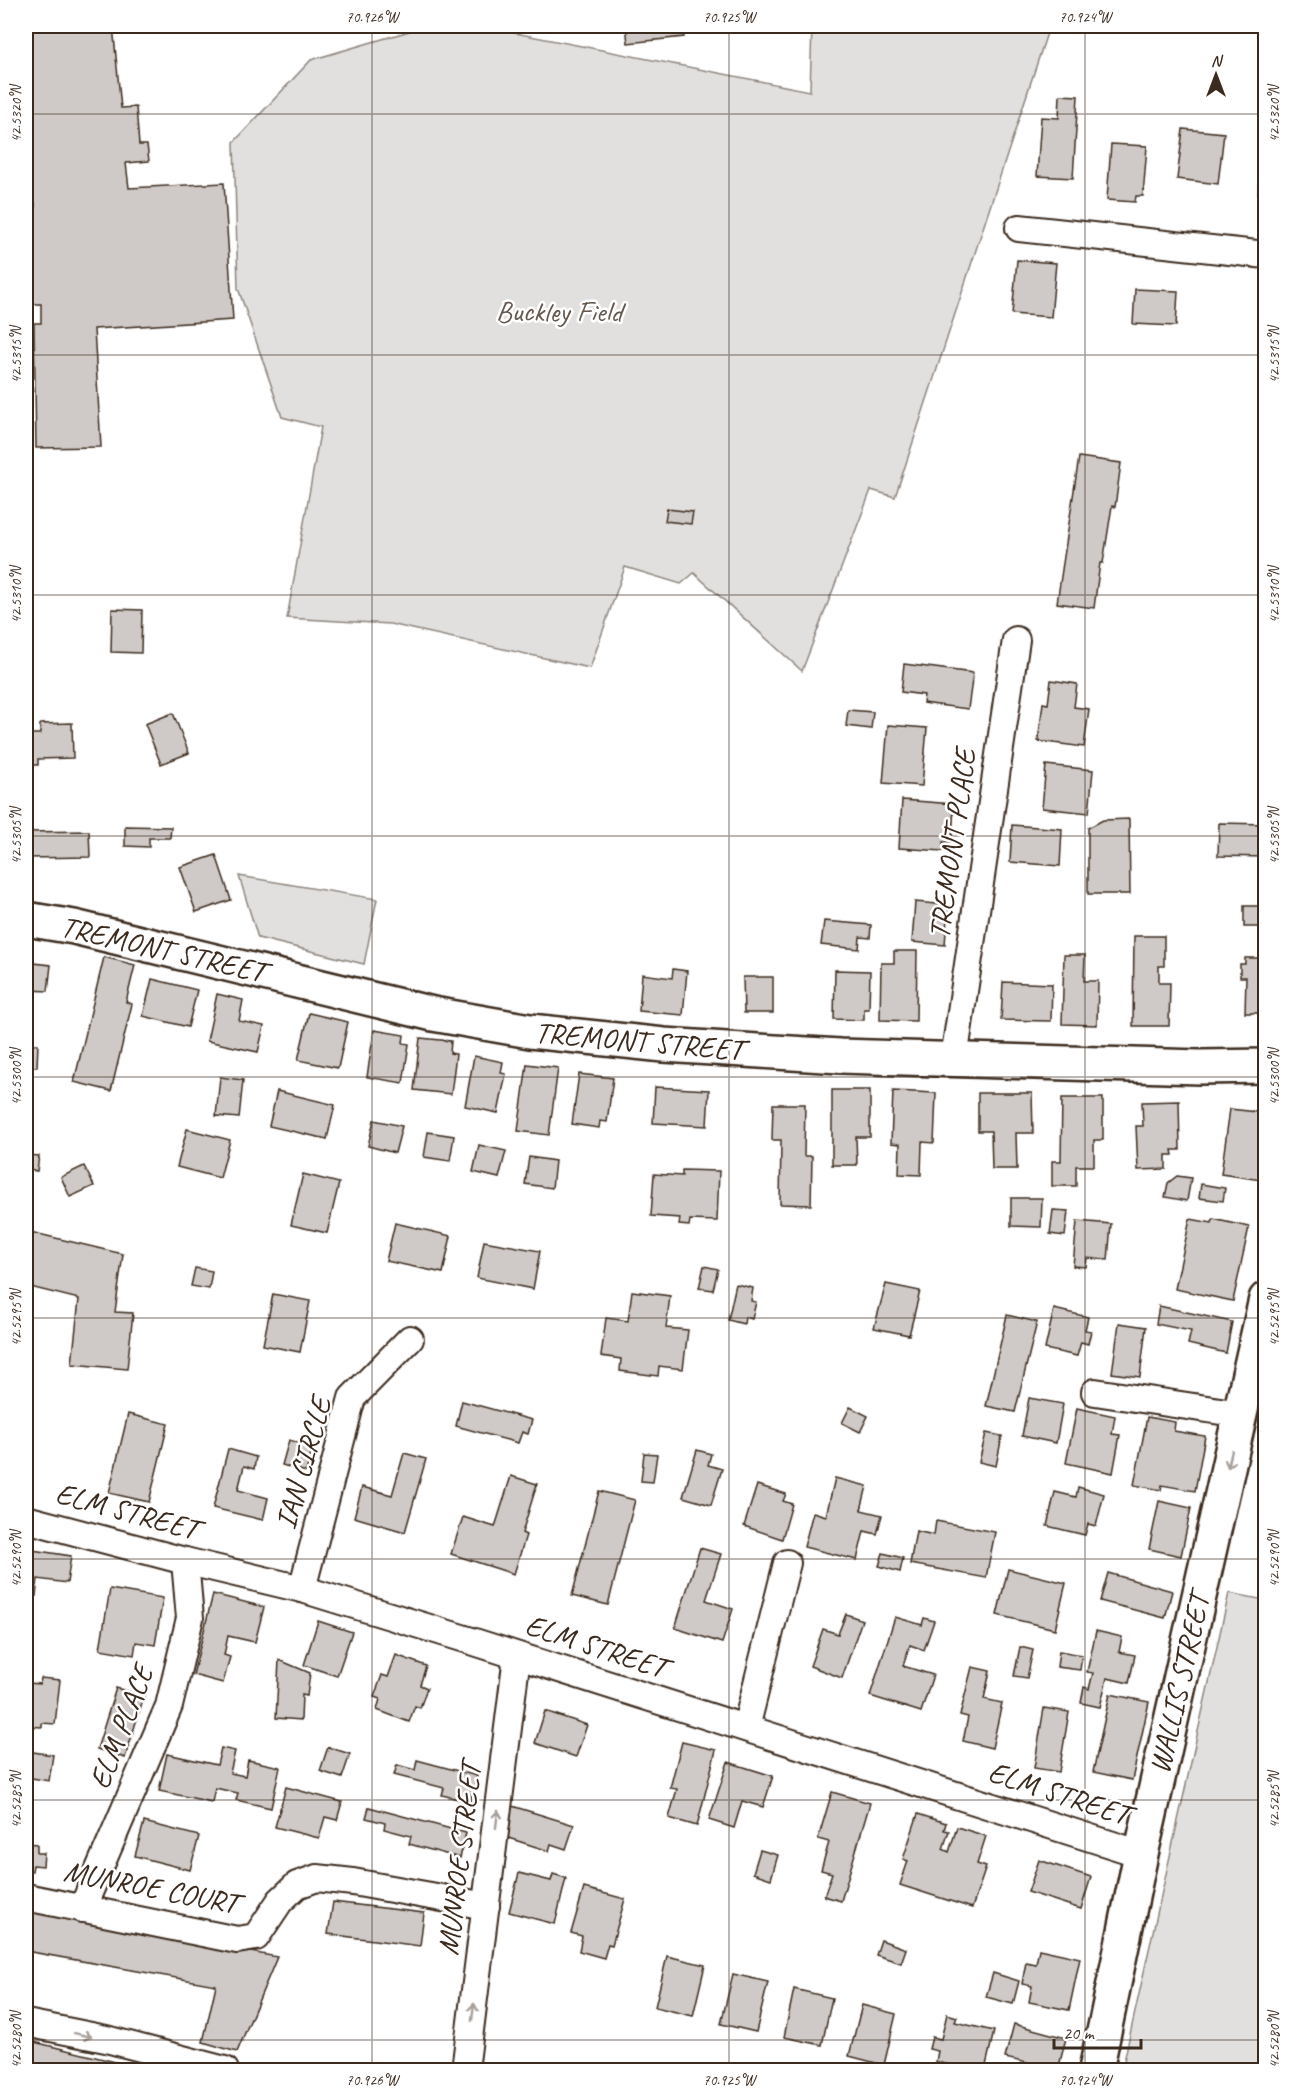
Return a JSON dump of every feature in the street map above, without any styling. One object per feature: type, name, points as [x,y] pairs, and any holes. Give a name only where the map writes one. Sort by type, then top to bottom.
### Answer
[{"type":"street","points":[[1019,228],[1266,255]]},
{"type":"street","name":"TREMONT PLACE","points":[[954,1059],[1016,640]]},
{"type":"street","name":"TREMONT STREET","points":[[26,919],[74,927],[433,1014],[499,1026],[664,1045],[829,1056],[1200,1067],[1266,1066]]},
{"type":"street","name":"WALLIS STREET","points":[[1096,2070],[1141,1854],[1266,1299]]},
{"type":"street","name":"IAN CIRCLE","points":[[302,1589],[352,1398],[410,1339]]},
{"type":"street","points":[[1095,1392],[1240,1414]]},
{"type":"street","name":"ELM STREET","points":[[26,1519],[184,1561],[302,1589],[1141,1854]]},
{"type":"street","name":"ELM PLACE","points":[[82,1909],[169,1706],[190,1617],[184,1561]]},
{"type":"street","points":[[746,1728],[787,1563]]},
{"type":"street","name":"MUNROE STREET","points":[[465,2070],[517,1656]]},
{"type":"street","name":"MUNROE COURT","points":[[26,1897],[237,1940],[256,1937],[280,1901],[297,1885],[317,1878],[353,1882],[486,1906]]},
{"type":"street","points":[[26,2023],[106,2039],[225,2070]]},
{"type":"green space","name":"Buckley Field","points":[[812,26],[1018,26],[1047,33],[895,497],[871,490],[802,671],[694,573],[681,584],[625,567],[590,668],[390,624],[287,618],[321,427],[282,417],[238,288],[234,142],[311,60],[413,30],[484,27],[810,91]]},
{"type":"green space","points":[[239,876],[377,899],[364,964],[258,938]]},
{"type":"green space","points":[[1229,1593],[1265,1600],[1265,2070],[1122,2070]]},
{"type":"building","points":[[26,26],[113,26],[121,108],[136,107],[139,145],[147,145],[149,161],[126,163],[129,188],[224,183],[233,320],[94,329],[101,447],[36,448],[34,323],[41,323],[41,304],[33,304],[28,222],[34,222],[35,203],[26,204],[26,157],[30,157],[29,143],[26,143]]},
{"type":"building","points":[[626,26],[682,26],[684,37],[628,43]]},
{"type":"building","points":[[1060,95],[1078,96],[1073,178],[1037,176],[1041,117],[1059,118]]},
{"type":"building","points":[[1183,129],[1224,133],[1218,184],[1177,179]]},
{"type":"building","points":[[1111,144],[1147,146],[1143,196],[1136,196],[1135,202],[1107,200]]},
{"type":"building","points":[[1259,167],[1266,167],[1266,207],[1258,207]]},
{"type":"building","points":[[1017,260],[1056,263],[1051,317],[1012,314]]},
{"type":"building","points":[[1135,289],[1178,291],[1176,326],[1133,324]]},
{"type":"building","points":[[1079,457],[1121,463],[1115,507],[1112,506],[1103,563],[1100,563],[1094,608],[1057,603]]},
{"type":"building","points":[[667,509],[693,512],[691,524],[665,521]]},
{"type":"building","points":[[112,609],[142,610],[141,653],[111,652]]},
{"type":"building","points":[[26,610],[33,610],[32,632],[26,632]]},
{"type":"building","points":[[904,664],[973,673],[968,709],[923,703],[924,695],[901,692]]},
{"type":"building","points":[[1051,680],[1077,684],[1074,707],[1089,709],[1084,747],[1038,741],[1043,703],[1048,704]]},
{"type":"building","points":[[848,710],[873,712],[871,729],[846,726]]},
{"type":"building","points":[[173,713],[189,753],[161,764],[145,724]]},
{"type":"building","points":[[72,723],[73,758],[38,759],[38,765],[26,765],[26,734],[40,734],[40,724]]},
{"type":"building","points":[[888,725],[927,728],[922,786],[883,783]]},
{"type":"building","points":[[1046,765],[1093,770],[1089,813],[1042,808]]},
{"type":"building","points":[[902,800],[954,804],[952,842],[943,842],[943,851],[899,848]]},
{"type":"building","points":[[1129,819],[1130,894],[1088,894],[1088,828],[1103,820]]},
{"type":"building","points":[[1219,823],[1266,824],[1266,857],[1218,856]]},
{"type":"building","points":[[1012,825],[1062,829],[1060,866],[1010,862]]},
{"type":"building","points":[[125,826],[171,827],[170,838],[149,838],[149,847],[125,846]]},
{"type":"building","points":[[89,831],[90,857],[26,858],[26,832]]},
{"type":"building","points":[[216,855],[231,900],[196,912],[180,867]]},
{"type":"building","points":[[915,902],[948,905],[945,945],[912,942]]},
{"type":"building","points":[[1244,906],[1266,906],[1266,927],[1244,927]]},
{"type":"building","points":[[824,921],[871,925],[870,938],[860,937],[859,949],[821,945]]},
{"type":"building","points":[[1134,936],[1164,936],[1164,966],[1159,966],[1159,983],[1170,983],[1169,1026],[1133,1026]]},
{"type":"building","points":[[894,951],[917,951],[916,1021],[880,1020],[881,963],[894,963]]},
{"type":"building","points":[[1064,955],[1085,955],[1084,981],[1098,981],[1097,1025],[1062,1024]]},
{"type":"building","points":[[104,957],[135,965],[126,1002],[132,1004],[111,1091],[74,1082]]},
{"type":"building","points":[[1245,958],[1266,958],[1266,1013],[1245,1013],[1246,977],[1240,977],[1240,964],[1245,964]]},
{"type":"building","points":[[33,963],[51,965],[48,991],[30,990]]},
{"type":"building","points":[[673,969],[687,971],[683,1015],[639,1011],[642,974],[672,978]]},
{"type":"building","points":[[835,970],[870,971],[869,1009],[864,1009],[864,1020],[834,1019]]},
{"type":"building","points":[[743,977],[773,977],[773,1013],[744,1013]]},
{"type":"building","points":[[152,979],[197,990],[188,1027],[143,1016]]},
{"type":"building","points":[[1003,982],[1052,984],[1051,1021],[1001,1020]]},
{"type":"building","points":[[217,994],[243,1000],[239,1021],[264,1026],[258,1052],[207,1041]]},
{"type":"building","points":[[309,1013],[348,1022],[338,1068],[298,1060]]},
{"type":"building","points":[[374,1030],[404,1035],[403,1043],[409,1044],[403,1083],[367,1077]]},
{"type":"building","points":[[420,1038],[451,1041],[450,1053],[456,1054],[451,1094],[414,1090]]},
{"type":"building","points":[[26,1044],[38,1044],[37,1067],[26,1067]]},
{"type":"building","points":[[474,1056],[503,1062],[501,1073],[506,1074],[498,1113],[465,1106]]},
{"type":"building","points":[[527,1064],[558,1068],[549,1135],[518,1131]]},
{"type":"building","points":[[579,1074],[613,1078],[607,1122],[600,1121],[599,1128],[572,1124]]},
{"type":"building","points":[[26,1076],[32,1076],[31,1100],[26,1100]]},
{"type":"building","points":[[220,1077],[243,1080],[239,1118],[216,1116]]},
{"type":"building","points":[[655,1087],[709,1090],[707,1126],[653,1123]]},
{"type":"building","points":[[832,1090],[870,1090],[870,1137],[856,1137],[857,1165],[832,1165]]},
{"type":"building","points":[[277,1091],[335,1105],[327,1139],[269,1126]]},
{"type":"building","points":[[893,1091],[936,1093],[934,1143],[922,1142],[921,1175],[899,1174],[900,1144],[891,1143]]},
{"type":"building","points":[[978,1093],[1032,1093],[1033,1133],[1016,1133],[1017,1169],[992,1169],[991,1131],[978,1131]]},
{"type":"building","points":[[1062,1098],[1103,1098],[1103,1140],[1094,1140],[1094,1166],[1076,1166],[1076,1186],[1052,1186],[1052,1161],[1061,1161]]},
{"type":"building","points":[[1179,1101],[1180,1150],[1172,1150],[1173,1155],[1166,1155],[1166,1169],[1138,1170],[1136,1126],[1143,1126],[1142,1102]]},
{"type":"building","points":[[773,1104],[805,1104],[804,1156],[812,1156],[811,1205],[780,1204],[781,1140],[772,1140]]},
{"type":"building","points":[[1230,1109],[1266,1113],[1266,1143],[1261,1180],[1221,1174]]},
{"type":"building","points":[[374,1120],[402,1126],[395,1153],[368,1146]]},
{"type":"building","points":[[187,1129],[230,1140],[220,1178],[177,1167]]},
{"type":"building","points":[[428,1132],[454,1136],[450,1161],[424,1157]]},
{"type":"building","points":[[479,1145],[506,1151],[499,1178],[473,1172]]},
{"type":"building","points":[[26,1147],[27,1155],[39,1156],[37,1171],[26,1169]]},
{"type":"building","points":[[529,1157],[555,1161],[552,1188],[525,1184]]},
{"type":"building","points":[[84,1166],[94,1186],[70,1197],[61,1177]]},
{"type":"building","points":[[682,1170],[719,1171],[717,1221],[690,1220],[689,1226],[679,1225],[680,1218],[651,1216],[654,1174],[682,1176]]},
{"type":"building","points":[[303,1174],[339,1183],[327,1233],[291,1225]]},
{"type":"building","points":[[1177,1176],[1191,1178],[1187,1201],[1165,1197],[1168,1183]]},
{"type":"building","points":[[1201,1184],[1225,1188],[1223,1201],[1199,1198]]},
{"type":"building","points":[[1011,1198],[1042,1198],[1041,1227],[1011,1226]]},
{"type":"building","points":[[1053,1210],[1068,1211],[1065,1236],[1050,1234]]},
{"type":"building","points":[[1190,1219],[1212,1223],[1213,1219],[1249,1227],[1233,1301],[1175,1289]]},
{"type":"building","points":[[1077,1221],[1111,1224],[1108,1260],[1087,1258],[1086,1267],[1073,1266]]},
{"type":"building","points":[[395,1223],[451,1236],[443,1273],[386,1261]]},
{"type":"building","points":[[26,1231],[123,1254],[115,1312],[133,1313],[127,1369],[72,1364],[79,1299],[26,1286]]},
{"type":"building","points":[[484,1241],[540,1251],[533,1289],[477,1278]]},
{"type":"building","points":[[704,1266],[718,1269],[713,1290],[699,1288]]},
{"type":"building","points":[[195,1268],[212,1271],[209,1289],[191,1286]]},
{"type":"building","points":[[736,1284],[753,1288],[751,1301],[756,1302],[752,1319],[745,1317],[744,1324],[728,1320]]},
{"type":"building","points":[[886,1284],[920,1291],[909,1335],[874,1328]]},
{"type":"building","points":[[632,1291],[670,1296],[666,1328],[688,1330],[683,1369],[659,1366],[658,1376],[620,1371],[621,1359],[601,1356],[606,1318],[628,1321]]},
{"type":"building","points":[[273,1294],[310,1301],[300,1352],[263,1345]]},
{"type":"building","points":[[1159,1306],[1232,1322],[1226,1353],[1188,1344],[1191,1331],[1156,1324]]},
{"type":"building","points":[[1054,1309],[1088,1317],[1085,1330],[1091,1331],[1088,1344],[1081,1342],[1077,1356],[1045,1349]]},
{"type":"building","points":[[1007,1315],[1037,1322],[1015,1412],[986,1406]]},
{"type":"building","points":[[1119,1323],[1146,1327],[1140,1377],[1112,1373]]},
{"type":"building","points":[[1029,1398],[1063,1404],[1056,1443],[1022,1436]]},
{"type":"building","points":[[462,1401],[532,1420],[528,1434],[522,1432],[518,1443],[456,1426]]},
{"type":"building","points":[[850,1407],[868,1416],[860,1432],[842,1423]]},
{"type":"building","points":[[1077,1408],[1115,1416],[1112,1434],[1120,1435],[1113,1473],[1066,1463]]},
{"type":"building","points":[[128,1414],[168,1424],[149,1502],[109,1493]]},
{"type":"building","points":[[1147,1417],[1175,1422],[1174,1431],[1205,1436],[1195,1491],[1162,1485],[1161,1490],[1134,1485]]},
{"type":"building","points":[[26,1418],[29,1461],[26,1462]]},
{"type":"building","points":[[986,1433],[1002,1436],[996,1466],[979,1462]]},
{"type":"building","points":[[289,1440],[313,1447],[306,1472],[282,1465]]},
{"type":"building","points":[[228,1449],[256,1457],[254,1469],[244,1466],[238,1490],[268,1498],[263,1520],[213,1508]]},
{"type":"building","points":[[697,1450],[711,1454],[708,1465],[722,1469],[711,1505],[683,1497]]},
{"type":"building","points":[[404,1453],[426,1459],[405,1532],[354,1517],[362,1487],[392,1495]]},
{"type":"building","points":[[644,1453],[657,1454],[653,1482],[641,1481]]},
{"type":"building","points":[[511,1476],[537,1484],[522,1533],[526,1535],[514,1574],[451,1554],[463,1517],[495,1527]]},
{"type":"building","points":[[835,1478],[867,1486],[861,1510],[882,1515],[877,1534],[864,1531],[857,1560],[804,1547],[813,1512],[826,1516]]},
{"type":"building","points":[[757,1485],[786,1494],[783,1501],[792,1504],[782,1539],[744,1526]]},
{"type":"building","points":[[1078,1487],[1104,1494],[1096,1526],[1088,1524],[1085,1535],[1047,1526],[1055,1492],[1076,1497]]},
{"type":"building","points":[[599,1491],[635,1500],[608,1605],[572,1596]]},
{"type":"building","points":[[1266,1496],[1266,1525],[1259,1524]]},
{"type":"building","points":[[1159,1501],[1191,1508],[1181,1556],[1149,1549]]},
{"type":"building","points":[[936,1521],[995,1532],[986,1578],[910,1564],[916,1531],[934,1535]]},
{"type":"building","points":[[700,1548],[721,1554],[706,1600],[733,1609],[722,1643],[675,1628]]},
{"type":"building","points":[[26,1549],[71,1556],[67,1583],[38,1579],[36,1596],[26,1594]]},
{"type":"building","points":[[883,1553],[903,1558],[900,1572],[879,1566]]},
{"type":"building","points":[[1008,1569],[1066,1583],[1055,1629],[997,1615]]},
{"type":"building","points":[[1108,1573],[1172,1591],[1165,1618],[1100,1601]]},
{"type":"building","points":[[110,1589],[163,1598],[155,1645],[136,1642],[134,1655],[100,1649]]},
{"type":"building","points":[[213,1594],[264,1607],[255,1642],[228,1636],[224,1655],[230,1657],[223,1683],[193,1675]]},
{"type":"building","points":[[846,1614],[862,1620],[842,1678],[810,1666],[823,1629],[838,1634]]},
{"type":"building","points":[[895,1617],[922,1625],[924,1618],[934,1621],[924,1650],[910,1645],[903,1666],[933,1675],[921,1712],[870,1696]]},
{"type":"building","points":[[318,1621],[352,1632],[337,1676],[304,1665]]},
{"type":"building","points":[[1096,1631],[1122,1637],[1119,1652],[1135,1655],[1129,1683],[1107,1678],[1100,1707],[1081,1703],[1084,1687],[1089,1689],[1093,1673],[1087,1672]]},
{"type":"building","points":[[1020,1647],[1033,1650],[1027,1678],[1014,1676]]},
{"type":"building","points":[[1059,1651],[1082,1655],[1080,1670],[1057,1667]]},
{"type":"building","points":[[396,1655],[426,1666],[420,1685],[427,1688],[420,1708],[415,1706],[409,1722],[377,1710],[380,1699],[374,1697],[382,1675],[388,1677]]},
{"type":"building","points":[[279,1660],[310,1673],[307,1696],[302,1695],[301,1720],[276,1718]]},
{"type":"building","points":[[972,1667],[990,1671],[984,1699],[1002,1703],[992,1748],[963,1741],[968,1717],[960,1715]]},
{"type":"building","points":[[26,1677],[28,1677],[28,1683],[40,1684],[41,1678],[60,1680],[55,1724],[42,1723],[42,1727],[26,1726]]},
{"type":"building","points":[[116,1688],[144,1696],[125,1758],[97,1749]]},
{"type":"building","points":[[1110,1694],[1149,1702],[1132,1780],[1093,1772]]},
{"type":"building","points":[[1044,1708],[1069,1712],[1059,1772],[1034,1768]]},
{"type":"building","points":[[545,1711],[587,1725],[576,1757],[535,1743]]},
{"type":"building","points":[[682,1742],[716,1750],[697,1826],[669,1818],[677,1789],[670,1788]]},
{"type":"building","points":[[328,1747],[350,1754],[342,1778],[320,1771]]},
{"type":"building","points":[[221,1748],[235,1751],[230,1773],[245,1776],[248,1760],[280,1767],[271,1808],[236,1800],[238,1793],[215,1788],[212,1802],[159,1791],[167,1754],[217,1765]]},
{"type":"building","points":[[26,1751],[53,1755],[49,1781],[26,1777]]},
{"type":"building","points":[[417,1760],[477,1776],[470,1802],[442,1795],[444,1788],[394,1775],[397,1765],[415,1770]]},
{"type":"building","points":[[728,1762],[773,1776],[763,1807],[742,1801],[734,1828],[709,1820]]},
{"type":"building","points":[[286,1787],[342,1802],[337,1820],[325,1817],[319,1838],[275,1827]]},
{"type":"building","points":[[832,1792],[870,1803],[841,1901],[824,1896],[832,1873],[821,1870],[829,1842],[818,1839]]},
{"type":"building","points":[[512,1806],[574,1825],[566,1849],[551,1844],[549,1851],[502,1836]]},
{"type":"building","points":[[369,1807],[466,1833],[460,1858],[409,1844],[411,1836],[384,1829],[385,1823],[366,1818]]},
{"type":"building","points":[[918,1814],[946,1823],[944,1830],[949,1831],[943,1849],[949,1852],[957,1827],[986,1836],[977,1864],[986,1867],[972,1908],[900,1885],[908,1861],[903,1859]]},
{"type":"building","points":[[144,1822],[199,1836],[190,1870],[135,1856]]},
{"type":"building","points":[[26,1843],[37,1844],[37,1853],[44,1853],[43,1866],[33,1865],[32,1871],[26,1871]]},
{"type":"building","points":[[760,1850],[778,1855],[771,1879],[753,1873]]},
{"type":"building","points":[[1039,1860],[1091,1877],[1081,1909],[1028,1892]]},
{"type":"building","points":[[519,1873],[551,1881],[553,1874],[566,1878],[555,1924],[509,1912]]},
{"type":"building","points":[[584,1888],[625,1899],[612,1945],[608,1944],[604,1958],[579,1951],[582,1936],[571,1933]]},
{"type":"building","points":[[333,1902],[424,1913],[420,1946],[328,1934]]},
{"type":"building","points":[[26,1908],[277,1957],[237,2052],[203,2042],[216,1985],[26,1951]]},
{"type":"building","points":[[881,1940],[906,1949],[901,1963],[876,1955]]},
{"type":"building","points":[[1039,1949],[1080,1958],[1069,2010],[1029,2002],[1032,1986],[1022,1984],[1026,1962],[1036,1964]]},
{"type":"building","points":[[667,1956],[705,1965],[693,2016],[655,2007]]},
{"type":"building","points":[[993,1973],[1019,1981],[1013,2004],[986,1997]]},
{"type":"building","points":[[733,1974],[768,1982],[756,2032],[721,2024]]},
{"type":"building","points":[[794,1989],[832,1998],[822,2045],[784,2037]]},
{"type":"building","points":[[862,2005],[896,2014],[884,2065],[849,2056]]},
{"type":"building","points":[[947,2014],[957,2017],[955,2022],[994,2031],[985,2070],[936,2062],[938,2051],[929,2049],[932,2037],[941,2039]]},
{"type":"building","points":[[1014,2024],[1066,2038],[1058,2070],[1005,2058]]},
{"type":"building","points":[[26,2040],[120,2063],[120,2070],[26,2070]]}]
